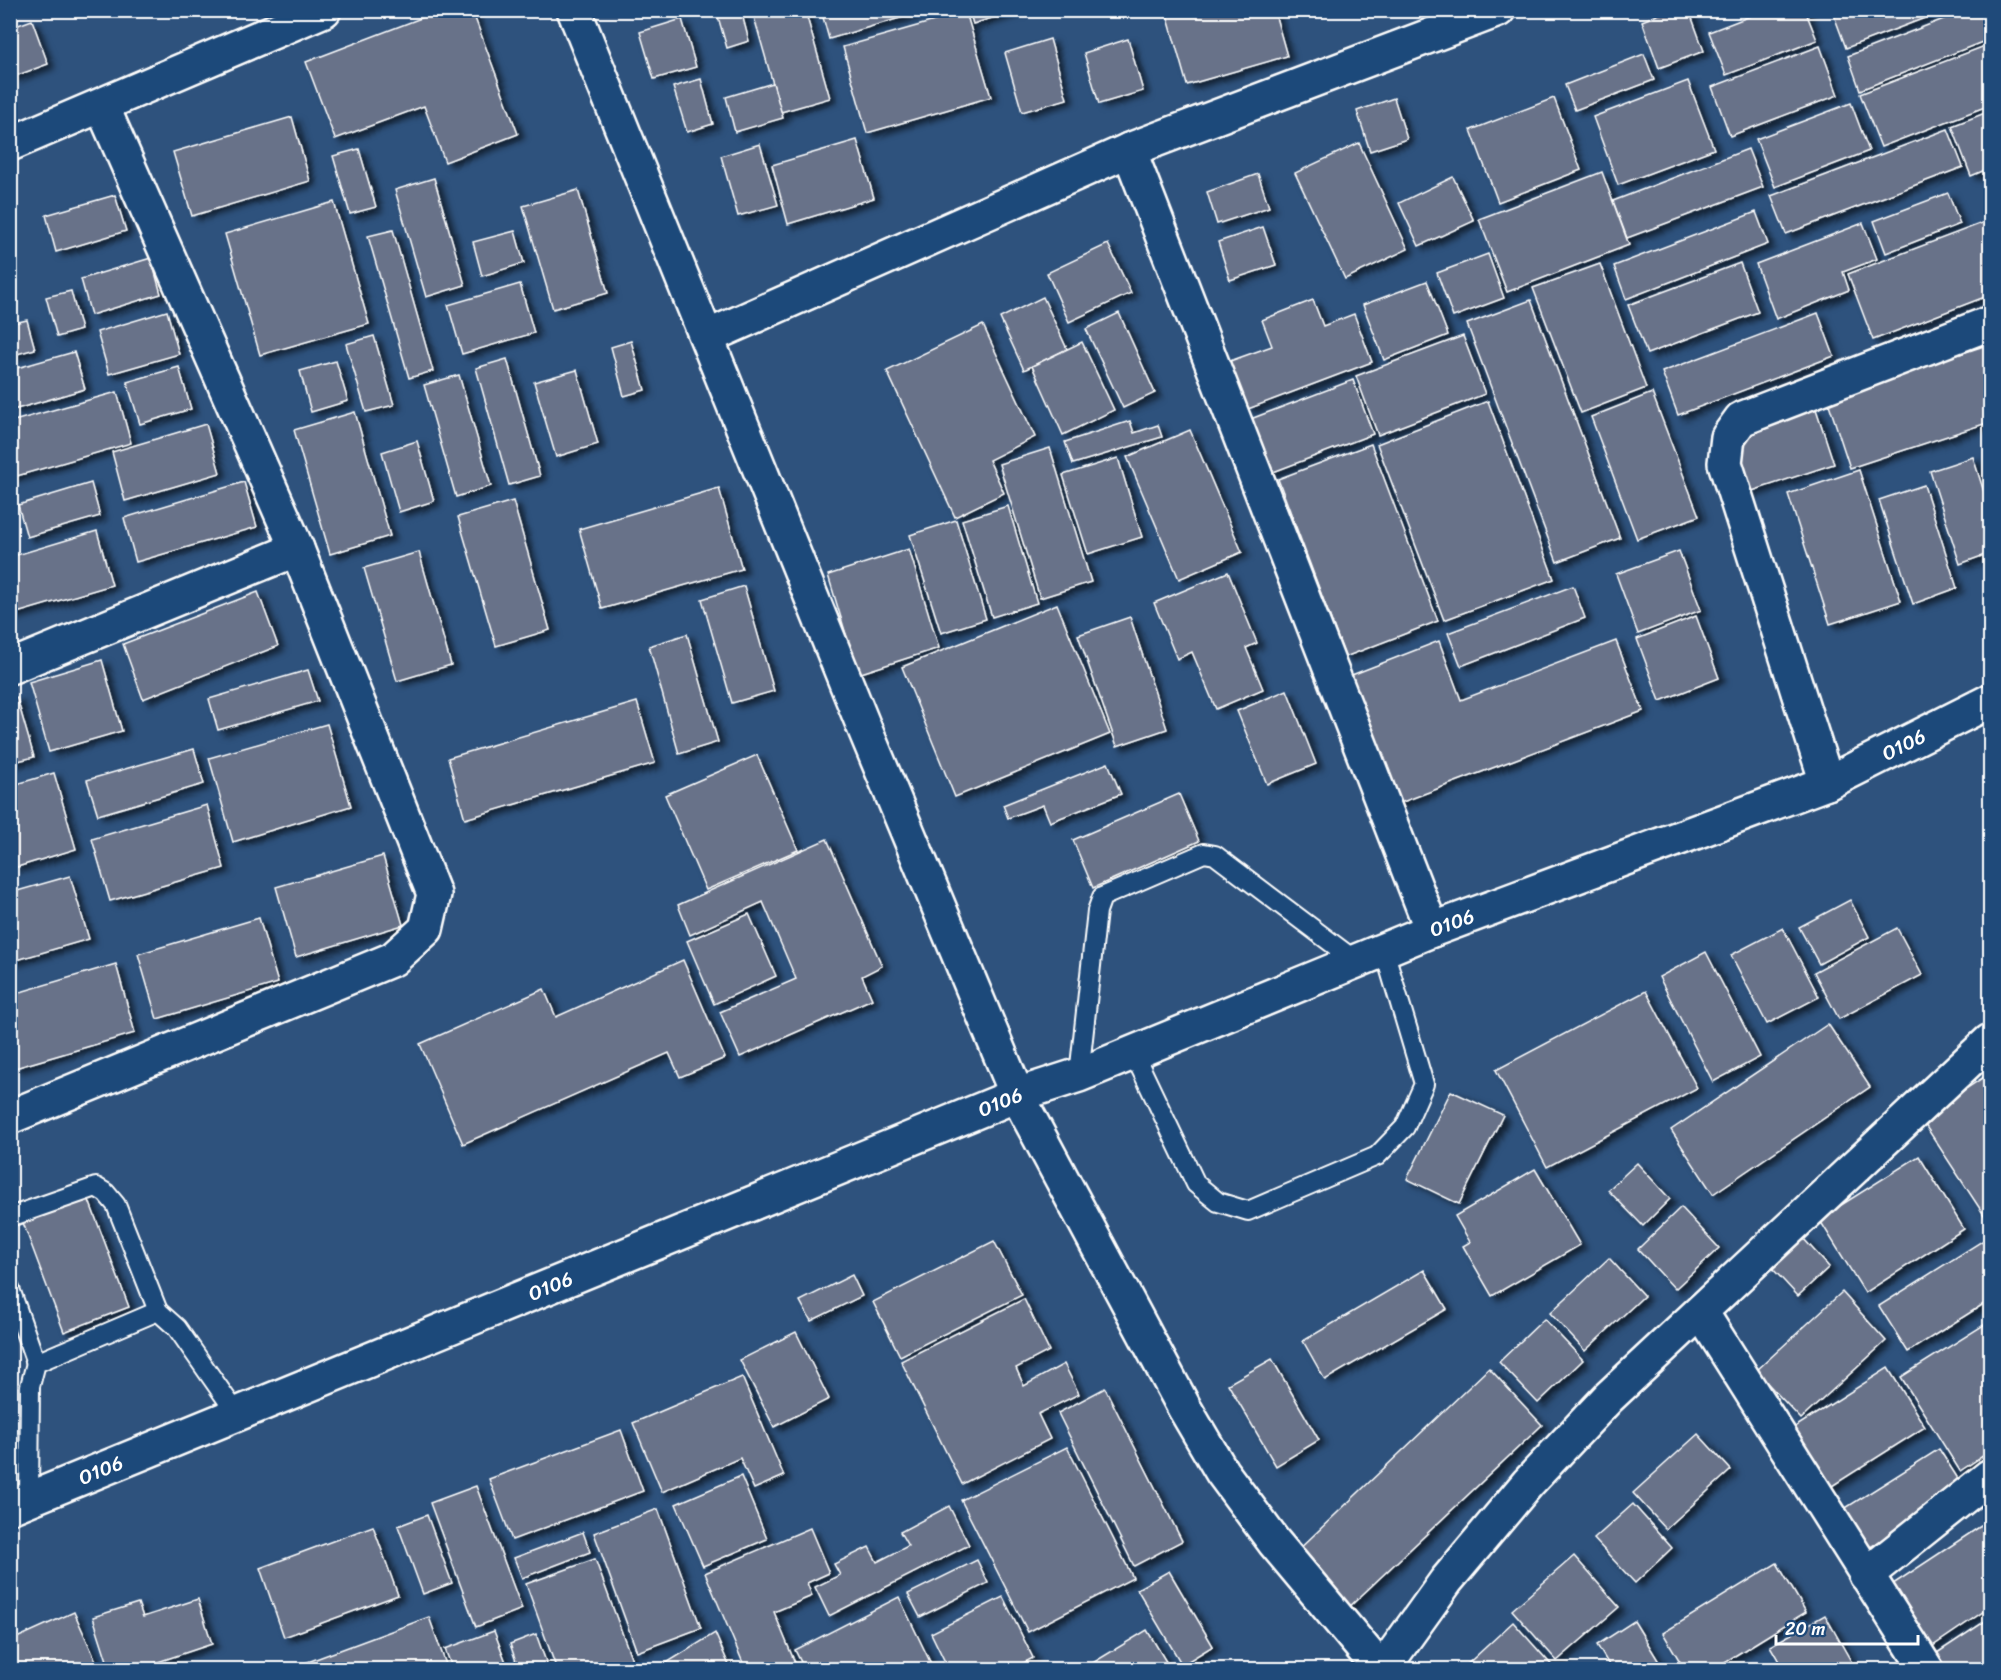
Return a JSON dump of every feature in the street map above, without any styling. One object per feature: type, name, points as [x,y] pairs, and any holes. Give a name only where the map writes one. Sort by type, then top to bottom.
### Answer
[{"type":"street","points":[[10,144],[324,10]]},
{"type":"street","points":[[574,10],[861,721],[1017,1095],[1185,1409],[1222,1472],[1274,1542],[1381,1670],[1446,1581],[1528,1483],[1610,1397],[1990,1041]]},
{"type":"street","points":[[707,337],[1130,150],[1497,10]]},
{"type":"street","points":[[10,1117],[393,959],[426,929],[434,894],[297,549],[102,106]]},
{"type":"street","points":[[1130,150],[1432,930]]},
{"type":"street","points":[[1827,783],[1725,463],[1728,437],[1741,419],[1990,324]]},
{"type":"street","points":[[10,667],[297,549]]},
{"type":"street","name":"O106","points":[[20,1503],[1017,1095],[1079,1075],[1432,930],[1827,783],[1989,704]]},
{"type":"street","points":[[1701,1312],[1927,1670]]},
{"type":"street","points":[[1866,1575],[1990,1476]]},
{"type":"lane","points":[[1079,1075],[1096,911],[1102,897],[1204,853],[1215,855],[1370,956],[1424,1084],[1404,1127],[1377,1156],[1248,1211],[1218,1202],[1196,1184],[1133,1052]]},
{"type":"lane","points":[[10,1217],[96,1187],[106,1193],[116,1205],[158,1311],[177,1328],[237,1414]]},
{"type":"lane","points":[[10,1289],[36,1363],[30,1386],[20,1503]]},
{"type":"lane","points":[[36,1363],[158,1311]]},
{"type":"building","points":[[442,10],[472,10],[518,134],[445,162],[424,106],[335,139],[306,62]]},
{"type":"building","points":[[716,10],[741,10],[749,41],[727,48]]},
{"type":"building","points":[[774,10],[805,10],[830,98],[781,112],[754,17]]},
{"type":"building","points":[[821,10],[927,10],[829,39]]},
{"type":"building","points":[[969,10],[1017,10],[973,24]]},
{"type":"building","points":[[1274,10],[1287,56],[1187,85],[1166,11]]},
{"type":"building","points":[[1670,10],[1689,10],[1704,51],[1659,68],[1642,21]]},
{"type":"building","points":[[1766,10],[1805,10],[1817,40],[1726,75],[1709,32]]},
{"type":"building","points":[[1832,10],[1937,10],[1938,13],[1846,48]]},
{"type":"building","points":[[1967,10],[1982,10],[1990,39],[1860,90],[1848,56]]},
{"type":"building","points":[[966,12],[991,97],[867,133],[843,47]]},
{"type":"building","points":[[682,19],[696,67],[654,79],[640,32]]},
{"type":"building","points":[[32,20],[48,64],[10,78],[10,28]]},
{"type":"building","points":[[1050,39],[1067,99],[1022,112],[1005,53]]},
{"type":"building","points":[[1128,39],[1143,91],[1099,104],[1084,53]]},
{"type":"building","points":[[1990,44],[1990,105],[1881,147],[1860,94]]},
{"type":"building","points":[[1820,46],[1838,95],[1730,136],[1712,87]]},
{"type":"building","points":[[1644,54],[1654,80],[1575,110],[1565,85]]},
{"type":"building","points":[[701,79],[713,124],[687,132],[673,87]]},
{"type":"building","points":[[1688,81],[1714,149],[1618,185],[1593,117]]},
{"type":"building","points":[[773,83],[783,118],[735,132],[726,97]]},
{"type":"building","points":[[1394,98],[1407,139],[1370,151],[1357,111]]},
{"type":"building","points":[[1554,98],[1581,170],[1498,202],[1471,130]]},
{"type":"building","points":[[1851,103],[1869,151],[1775,187],[1756,139]]},
{"type":"building","points":[[1990,111],[1990,168],[1971,176],[1952,126]]},
{"type":"building","points":[[292,117],[310,181],[192,216],[173,152]]},
{"type":"building","points":[[1948,129],[1963,167],[1786,234],[1771,196]]},
{"type":"building","points":[[857,140],[874,198],[788,224],[772,165]]},
{"type":"building","points":[[1359,143],[1408,249],[1345,279],[1295,173]]},
{"type":"building","points":[[760,144],[778,205],[738,216],[721,156]]},
{"type":"building","points":[[359,149],[376,207],[350,214],[333,156]]},
{"type":"building","points":[[1748,149],[1763,187],[1627,238],[1613,201]]},
{"type":"building","points":[[1602,172],[1629,245],[1507,292],[1479,219]]},
{"type":"building","points":[[1258,174],[1269,207],[1217,224],[1207,192]]},
{"type":"building","points":[[1453,177],[1474,221],[1419,246],[1399,203]]},
{"type":"building","points":[[434,178],[465,285],[426,297],[395,190]]},
{"type":"building","points":[[578,190],[608,293],[553,309],[523,206]]},
{"type":"building","points":[[1948,193],[1960,224],[1886,253],[1874,221]]},
{"type":"building","points":[[115,195],[126,231],[56,252],[46,215]]},
{"type":"building","points":[[334,202],[369,324],[260,355],[225,234]]},
{"type":"building","points":[[1756,212],[1768,244],[1626,299],[1614,266]]},
{"type":"building","points":[[1990,220],[1990,295],[1873,340],[1848,274]]},
{"type":"building","points":[[1863,223],[1877,259],[1843,272],[1849,290],[1776,319],[1756,264]]},
{"type":"building","points":[[1263,227],[1276,265],[1230,280],[1218,242]]},
{"type":"building","points":[[393,230],[433,371],[409,378],[368,236]]},
{"type":"building","points":[[515,231],[524,263],[482,276],[473,242]]},
{"type":"building","points":[[1108,244],[1131,293],[1069,322],[1047,273]]},
{"type":"building","points":[[1488,254],[1504,298],[1453,317],[1437,273]]},
{"type":"building","points":[[151,258],[161,294],[91,315],[81,279]]},
{"type":"building","points":[[1740,263],[1758,312],[1647,354],[1628,305]]},
{"type":"building","points":[[1600,264],[1646,388],[1581,413],[1533,288]]},
{"type":"building","points":[[1427,281],[1448,335],[1384,360],[1363,305]]},
{"type":"building","points":[[520,284],[534,333],[462,354],[448,305]]},
{"type":"building","points":[[71,291],[81,330],[57,337],[46,297]]},
{"type":"building","points":[[1043,297],[1067,349],[1024,370],[1000,318]]},
{"type":"building","points":[[1313,300],[1323,326],[1354,314],[1372,362],[1248,409],[1230,361],[1272,346],[1262,320]]},
{"type":"building","points":[[1531,300],[1620,538],[1557,562],[1467,324]]},
{"type":"building","points":[[167,311],[179,354],[109,374],[97,332]]},
{"type":"building","points":[[1119,313],[1155,393],[1123,408],[1086,329]]},
{"type":"building","points":[[1818,313],[1834,356],[1678,415],[1662,372]]},
{"type":"building","points":[[27,320],[35,349],[10,356],[10,324]]},
{"type":"building","points":[[983,325],[1035,437],[989,460],[1004,493],[955,517],[887,371]]},
{"type":"building","points":[[374,336],[394,405],[366,412],[346,344]]},
{"type":"building","points":[[1463,336],[1485,394],[1378,435],[1356,376]]},
{"type":"building","points":[[631,341],[645,390],[624,396],[611,347]]},
{"type":"building","points":[[1082,342],[1114,410],[1063,435],[1032,366]]},
{"type":"building","points":[[1990,344],[1990,422],[1850,468],[1827,398]]},
{"type":"building","points":[[74,352],[85,389],[13,410],[10,399],[10,370]]},
{"type":"building","points":[[507,359],[540,476],[509,485],[476,368]]},
{"type":"building","points":[[336,361],[348,401],[311,412],[300,371]]},
{"type":"building","points":[[179,367],[191,409],[140,424],[127,382]]},
{"type":"building","points":[[577,370],[598,444],[556,457],[534,382]]},
{"type":"building","points":[[459,375],[491,486],[456,497],[424,385]]},
{"type":"building","points":[[1353,380],[1373,434],[1268,474],[1248,420]]},
{"type":"building","points":[[117,392],[131,443],[10,478],[10,422]]},
{"type":"building","points":[[1652,393],[1699,516],[1637,539],[1591,417]]},
{"type":"building","points":[[1488,401],[1554,579],[1444,620],[1377,444]]},
{"type":"building","points":[[1816,409],[1834,464],[1749,492],[1731,436]]},
{"type":"building","points":[[355,412],[390,536],[330,554],[294,430]]},
{"type":"building","points":[[1130,421],[1134,433],[1158,425],[1162,437],[1073,464],[1065,442]]},
{"type":"building","points":[[206,424],[220,473],[125,501],[112,452]]},
{"type":"building","points":[[1190,430],[1242,552],[1179,579],[1127,457]]},
{"type":"building","points":[[417,441],[434,501],[399,512],[382,452]]},
{"type":"building","points":[[1371,444],[1438,621],[1345,657],[1278,479]]},
{"type":"building","points":[[1050,448],[1091,582],[1040,598],[999,464]]},
{"type":"building","points":[[1973,457],[1990,511],[1990,553],[1960,564],[1930,471]]},
{"type":"building","points":[[1118,458],[1142,537],[1088,554],[1063,475]]},
{"type":"building","points":[[1859,470],[1901,601],[1830,624],[1788,494]]},
{"type":"building","points":[[244,482],[257,527],[136,562],[124,518]]},
{"type":"building","points":[[91,483],[100,516],[27,537],[18,505]]},
{"type":"building","points":[[1924,485],[1957,588],[1913,604],[1879,500]]},
{"type":"building","points":[[719,488],[742,569],[602,609],[579,529]]},
{"type":"building","points":[[513,501],[550,630],[496,646],[458,517]]},
{"type":"building","points":[[1008,506],[1037,603],[992,617],[962,520]]},
{"type":"building","points":[[956,520],[986,619],[941,633],[910,535]]},
{"type":"building","points":[[97,531],[112,585],[10,615],[10,557]]},
{"type":"building","points":[[909,549],[939,648],[858,674],[828,575]]},
{"type":"building","points":[[1679,551],[1701,610],[1638,634],[1616,574]]},
{"type":"building","points":[[419,552],[451,665],[397,681],[364,568]]},
{"type":"building","points":[[1228,572],[1257,643],[1246,648],[1263,689],[1216,709],[1192,652],[1177,659],[1154,603]]},
{"type":"building","points":[[744,586],[774,691],[732,703],[702,599]]},
{"type":"building","points":[[1573,586],[1585,618],[1461,666],[1448,633]]},
{"type":"building","points":[[258,592],[278,646],[143,699],[123,644]]},
{"type":"building","points":[[1057,604],[1110,734],[955,797],[902,667]]},
{"type":"building","points":[[1696,616],[1719,678],[1660,701],[1637,639]]},
{"type":"building","points":[[1130,617],[1167,729],[1117,746],[1078,635]]},
{"type":"building","points":[[687,634],[718,742],[679,754],[649,646]]},
{"type":"building","points":[[1439,641],[1461,700],[1616,641],[1643,711],[1392,806],[1344,678]]},
{"type":"building","points":[[102,660],[122,731],[49,752],[29,682]]},
{"type":"building","points":[[308,670],[318,701],[218,730],[209,699]]},
{"type":"building","points":[[1287,690],[1316,764],[1267,784],[1237,711]]},
{"type":"building","points":[[17,698],[34,757],[10,763],[10,700]]},
{"type":"building","points":[[637,702],[655,763],[465,819],[448,758]]},
{"type":"building","points":[[327,724],[351,806],[233,842],[209,758]]},
{"type":"building","points":[[194,749],[204,784],[98,815],[87,780]]},
{"type":"building","points":[[757,755],[798,850],[706,890],[665,795]]},
{"type":"building","points":[[1108,763],[1121,794],[1050,822],[1043,805],[1008,818],[1003,805]]},
{"type":"building","points":[[54,773],[76,849],[14,868],[10,855],[10,786]]},
{"type":"building","points":[[1179,794],[1199,841],[1093,888],[1073,840]]},
{"type":"building","points":[[207,805],[224,868],[110,901],[92,839]]},
{"type":"building","points":[[827,839],[882,966],[862,976],[872,999],[740,1057],[720,1012],[796,979],[763,902],[690,935],[678,905]]},
{"type":"building","points":[[383,856],[403,925],[296,957],[276,887]]},
{"type":"building","points":[[70,876],[89,939],[10,962],[10,893]]},
{"type":"building","points":[[1850,900],[1869,937],[1819,964],[1799,927]]},
{"type":"building","points":[[749,914],[776,976],[714,1004],[687,941]]},
{"type":"building","points":[[259,918],[278,983],[157,1019],[138,954]]},
{"type":"building","points":[[1783,928],[1819,997],[1767,1024],[1731,955]]},
{"type":"building","points":[[1897,928],[1922,975],[1839,1019],[1814,972]]},
{"type":"building","points":[[1706,952],[1760,1057],[1713,1082],[1659,977]]},
{"type":"building","points":[[683,960],[725,1058],[680,1077],[669,1053],[463,1144],[420,1044],[544,989],[556,1017]]},
{"type":"building","points":[[116,964],[135,1033],[15,1068],[10,1054],[10,995]]},
{"type":"building","points":[[1646,991],[1697,1088],[1547,1167],[1496,1070]]},
{"type":"building","points":[[1828,1024],[1870,1087],[1713,1194],[1671,1130]]},
{"type":"building","points":[[1990,1073],[1990,1224],[1921,1119]]},
{"type":"building","points":[[1451,1091],[1503,1115],[1459,1204],[1407,1179]]},
{"type":"building","points":[[1919,1156],[1964,1229],[1865,1293],[1819,1219]]},
{"type":"building","points":[[1637,1163],[1670,1199],[1643,1226],[1608,1190]]},
{"type":"building","points":[[1535,1169],[1580,1245],[1492,1296],[1463,1246],[1470,1242],[1455,1216]]},
{"type":"building","points":[[87,1195],[129,1307],[64,1332],[22,1220]]},
{"type":"building","points":[[1681,1207],[1719,1248],[1675,1289],[1638,1249]]},
{"type":"building","points":[[1990,1236],[1990,1300],[1908,1352],[1879,1306]]},
{"type":"building","points":[[1803,1238],[1829,1267],[1798,1296],[1771,1267]]},
{"type":"building","points":[[994,1241],[1022,1295],[900,1356],[873,1302]]},
{"type":"building","points":[[1609,1258],[1644,1296],[1585,1351],[1550,1313]]},
{"type":"building","points":[[1424,1270],[1447,1309],[1325,1380],[1303,1341]]},
{"type":"building","points":[[852,1275],[862,1296],[811,1321],[800,1301]]},
{"type":"building","points":[[1842,1292],[1886,1341],[1801,1419],[1756,1371]]},
{"type":"building","points":[[1024,1299],[1049,1351],[1016,1368],[1024,1386],[1064,1364],[1079,1394],[1038,1414],[1050,1439],[962,1484],[901,1361]]},
{"type":"building","points":[[1544,1319],[1583,1360],[1538,1403],[1499,1362]]},
{"type":"building","points":[[1990,1321],[1990,1451],[1960,1471],[1901,1377]]},
{"type":"building","points":[[796,1332],[829,1399],[774,1427],[740,1360]]},
{"type":"building","points":[[1272,1359],[1319,1440],[1276,1466],[1228,1384]]},
{"type":"building","points":[[1489,1368],[1542,1425],[1345,1611],[1293,1555]]},
{"type":"building","points":[[1888,1368],[1925,1427],[1821,1493],[1784,1434]]},
{"type":"building","points":[[742,1377],[784,1476],[754,1489],[740,1458],[662,1492],[633,1423]]},
{"type":"building","points":[[1105,1388],[1182,1541],[1134,1566],[1058,1413]]},
{"type":"building","points":[[621,1430],[643,1491],[512,1540],[489,1479]]},
{"type":"building","points":[[1698,1434],[1731,1470],[1666,1529],[1633,1493]]},
{"type":"building","points":[[1067,1447],[1133,1578],[1028,1632],[961,1500]]},
{"type":"building","points":[[1939,1449],[1964,1488],[1861,1553],[1836,1514]]},
{"type":"building","points":[[741,1476],[767,1539],[703,1566],[676,1504]]},
{"type":"building","points":[[476,1486],[522,1609],[476,1627],[430,1503]]},
{"type":"building","points":[[1633,1504],[1672,1548],[1635,1583],[1594,1539]]},
{"type":"building","points":[[949,1506],[969,1545],[829,1616],[815,1587],[840,1575],[834,1564],[869,1547],[877,1562],[908,1546],[900,1532]]},
{"type":"building","points":[[658,1509],[701,1628],[637,1652],[594,1533]]},
{"type":"building","points":[[427,1515],[452,1583],[423,1594],[398,1526]]},
{"type":"building","points":[[1990,1520],[1990,1607],[1927,1650],[1887,1588]]},
{"type":"building","points":[[373,1526],[398,1595],[284,1637],[260,1568]]},
{"type":"building","points":[[810,1528],[829,1573],[807,1583],[812,1596],[774,1612],[798,1670],[746,1670],[705,1573]]},
{"type":"building","points":[[583,1532],[590,1552],[522,1578],[514,1558]]},
{"type":"building","points":[[1574,1556],[1619,1607],[1557,1661],[1512,1610]]},
{"type":"building","points":[[595,1559],[635,1668],[557,1670],[526,1584]]},
{"type":"building","points":[[977,1560],[988,1583],[920,1617],[908,1594]]},
{"type":"building","points":[[1777,1563],[1806,1612],[1712,1670],[1685,1670],[1663,1633]]},
{"type":"building","points":[[1169,1571],[1213,1646],[1182,1665],[1137,1589]]},
{"type":"building","points":[[899,1597],[934,1670],[805,1670],[795,1650]]},
{"type":"building","points":[[1003,1597],[1033,1658],[1010,1670],[949,1670],[931,1633]]},
{"type":"building","points":[[198,1599],[212,1644],[134,1670],[110,1670],[93,1617],[138,1603],[143,1617]]},
{"type":"building","points":[[74,1612],[100,1670],[10,1670],[10,1641]]},
{"type":"building","points":[[1825,1615],[1856,1670],[1784,1670],[1770,1646]]},
{"type":"building","points":[[429,1617],[448,1670],[298,1670],[297,1666]]},
{"type":"building","points":[[1990,1618],[1990,1670],[1948,1670],[1937,1653]]},
{"type":"building","points":[[1634,1621],[1664,1670],[1612,1670],[1597,1645]]},
{"type":"building","points":[[1513,1622],[1556,1670],[1461,1670]]},
{"type":"building","points":[[1147,1630],[1171,1670],[1081,1670]]},
{"type":"building","points":[[494,1631],[509,1670],[453,1670],[445,1649]]},
{"type":"building","points":[[715,1633],[731,1670],[655,1670]]},
{"type":"building","points":[[536,1634],[549,1670],[519,1670],[510,1644]]},
{"type":"building","points":[[1772,1662],[1776,1670],[1760,1670]]}]
